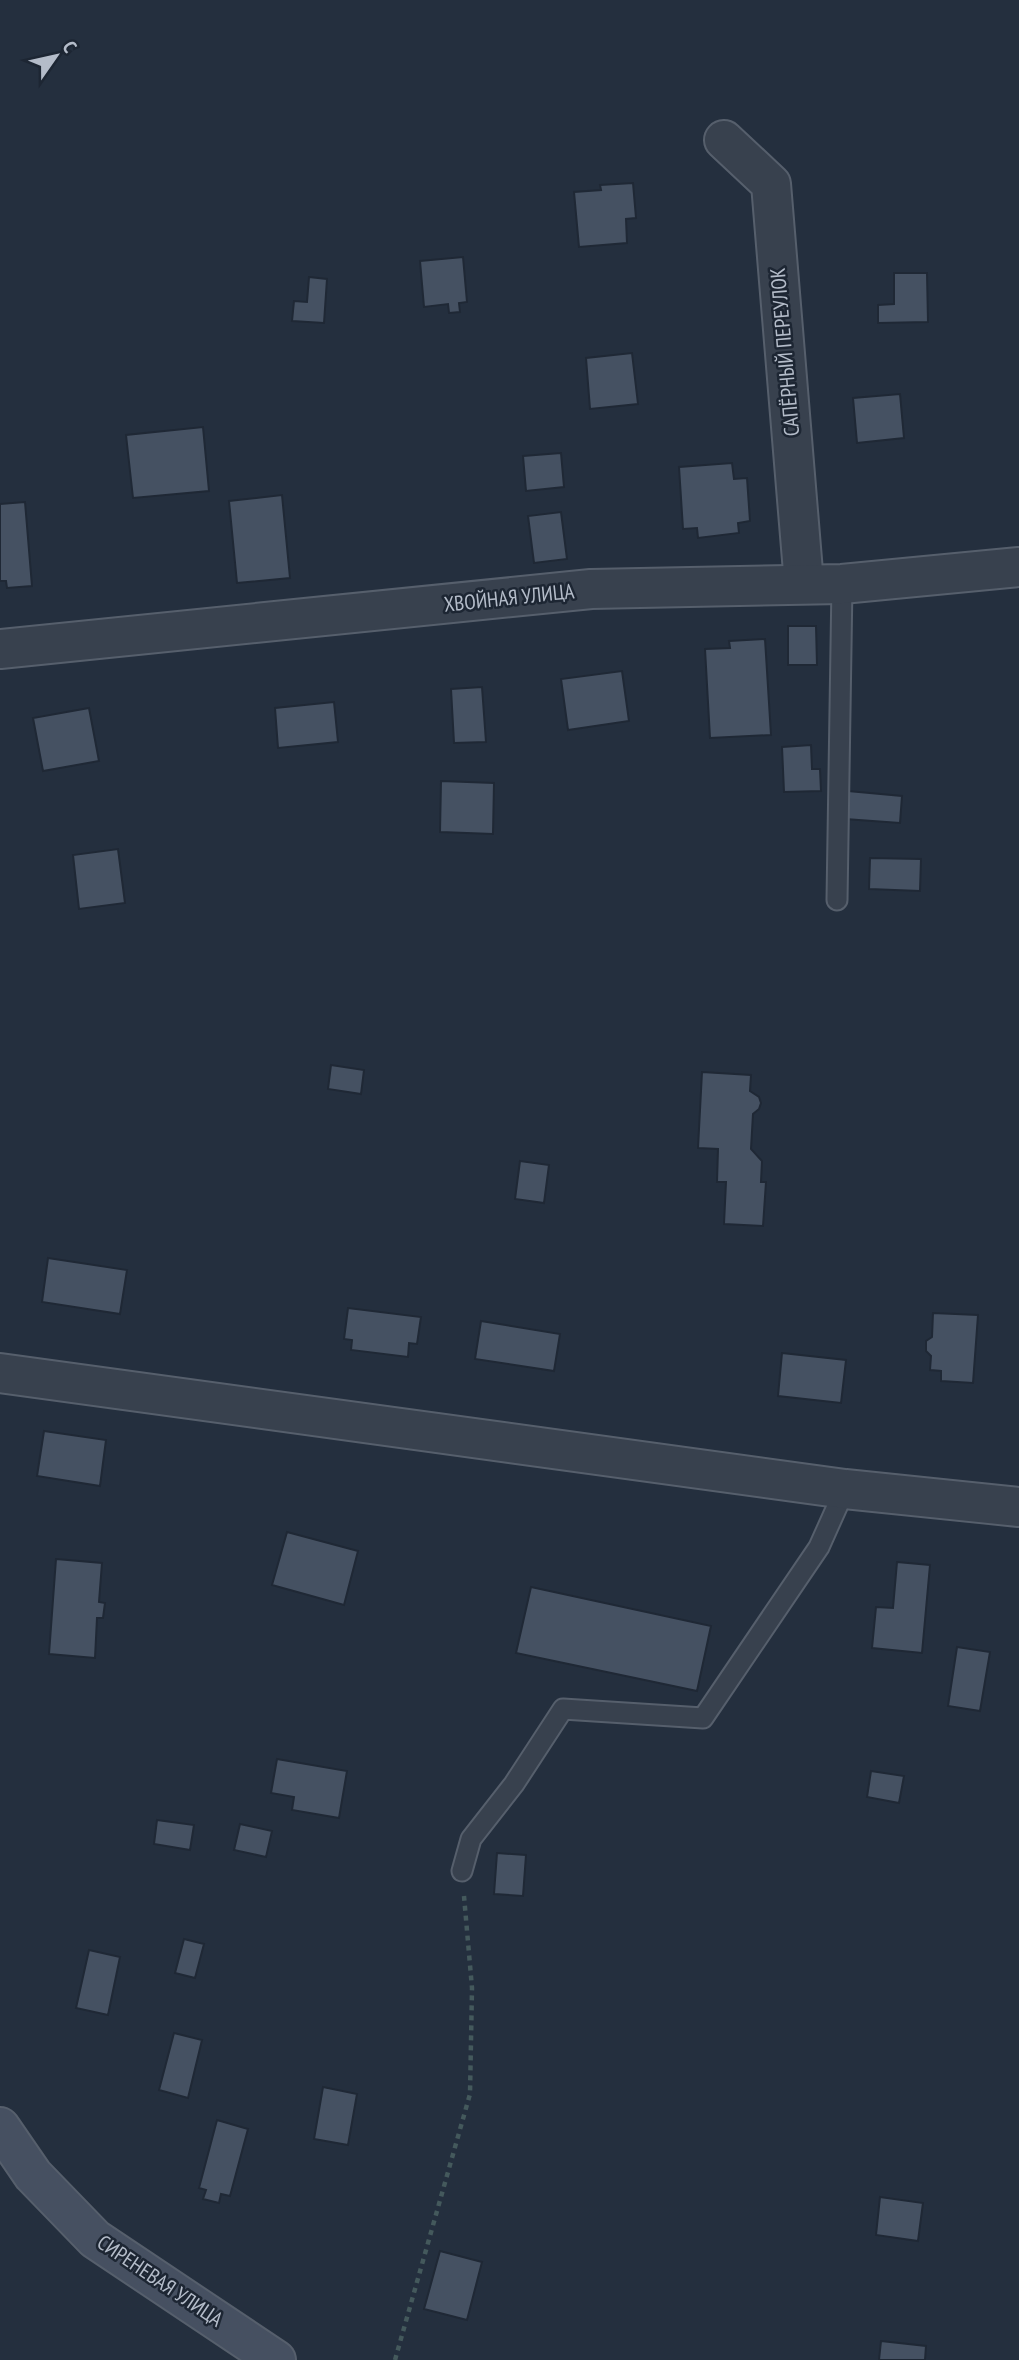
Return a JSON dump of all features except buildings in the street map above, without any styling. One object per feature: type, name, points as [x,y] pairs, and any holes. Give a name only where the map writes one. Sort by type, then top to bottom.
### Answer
[{"type":"street","name":"САПЁРНЫЙ ПЕРЕУЛОК","points":[[724,141],[771,184],[804,584]]},
{"type":"street","name":"ХВОЙНАЯ УЛИЦА","points":[[0,649],[591,589],[842,584],[1019,567]]},
{"type":"street","points":[[0,1373],[845,1489],[1019,1507]]},
{"type":"street","name":"СИРЕНЕВАЯ УЛИЦА","points":[[0,2127],[33,2175],[95,2239],[276,2360]]},
{"type":"lane","points":[[837,900],[842,584]]},
{"type":"lane","points":[[462,1871],[471,1839],[514,1784],[563,1709],[703,1718],[819,1547],[845,1489]]},
{"type":"path","points":[[395,2360],[470,2094],[472,1988],[462,1871]]}]
